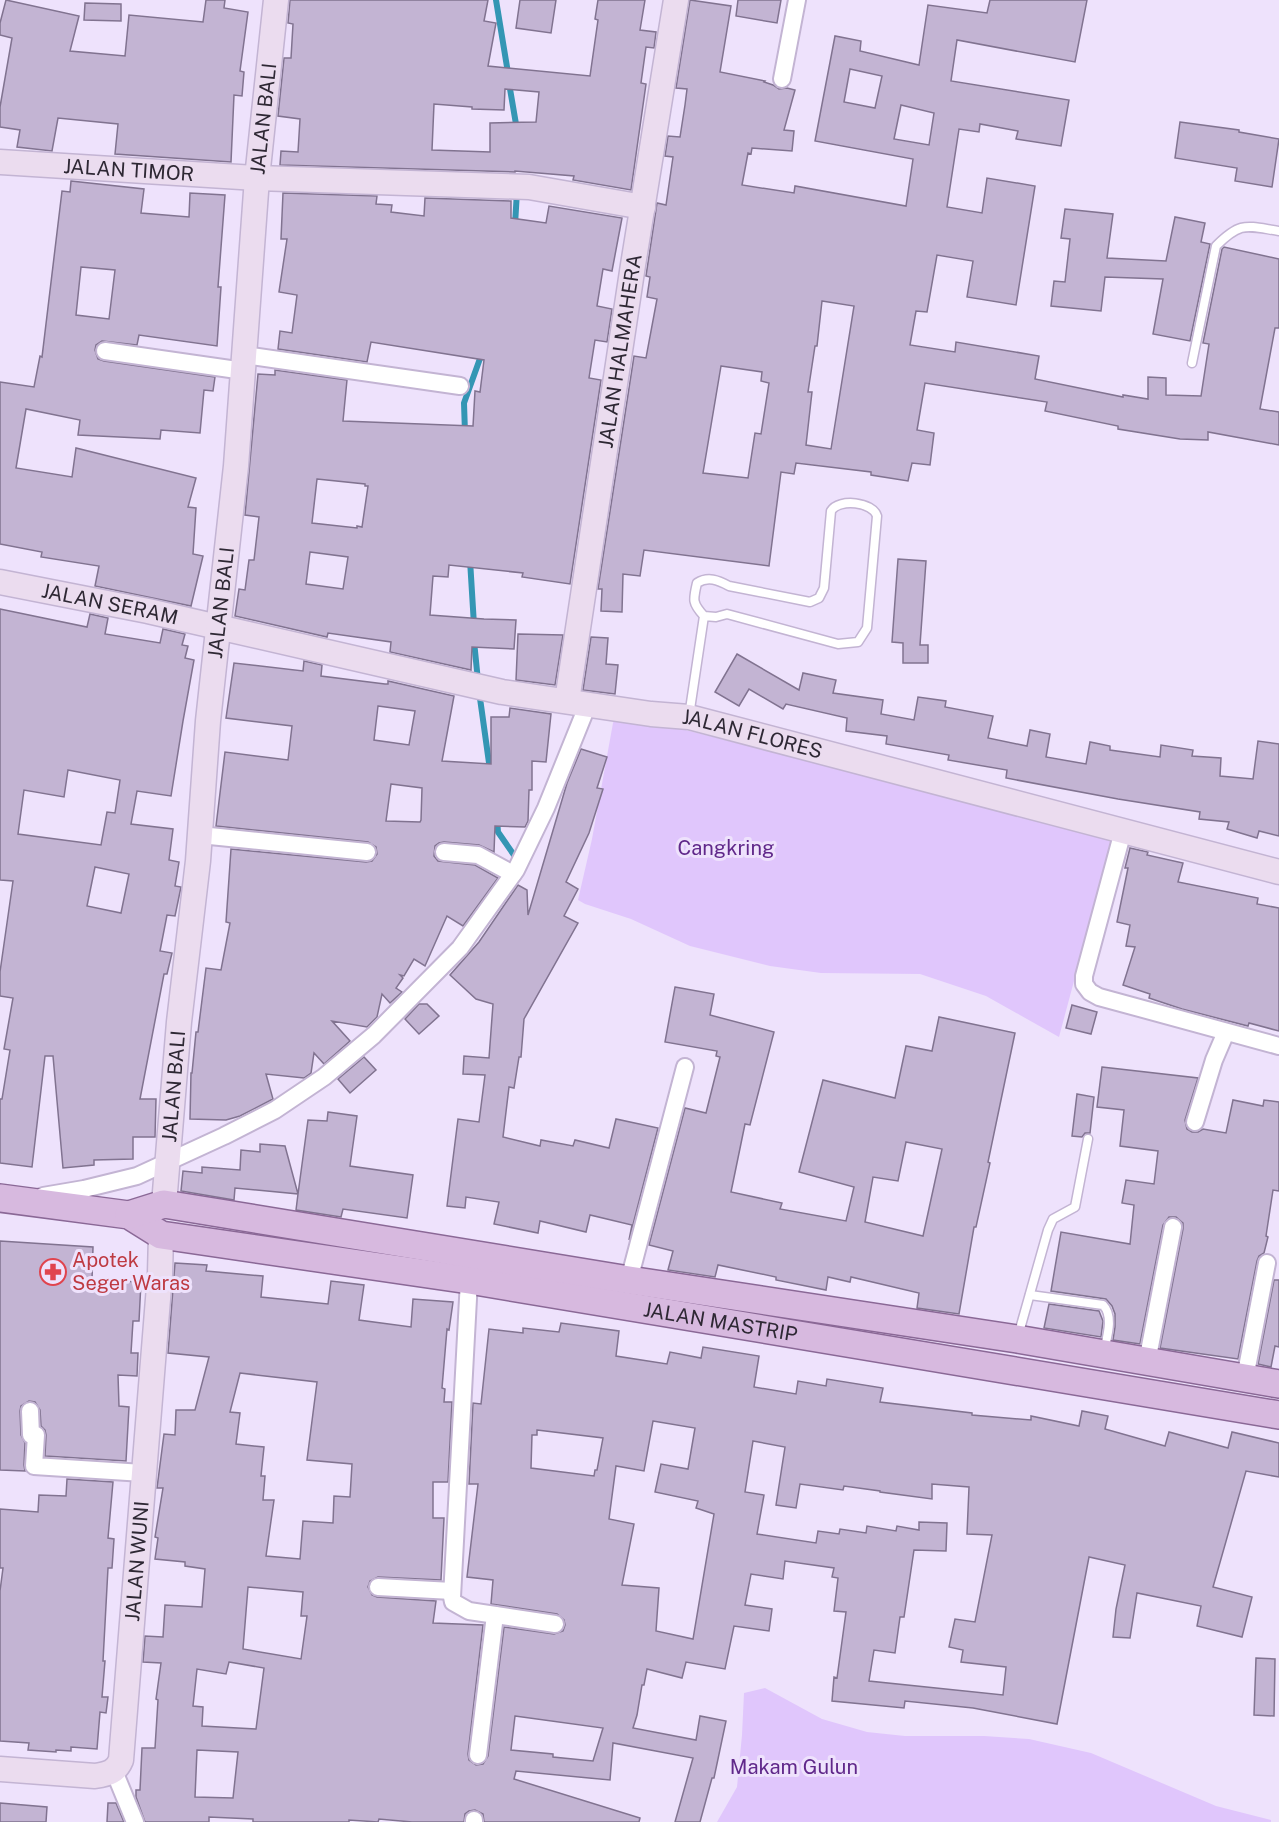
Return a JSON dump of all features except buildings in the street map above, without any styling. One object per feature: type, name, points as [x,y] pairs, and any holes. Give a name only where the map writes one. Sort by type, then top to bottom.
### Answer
[{"type":"main road","points":[[10,1199],[129,1215],[161,1235]]},
{"type":"main road","name":"JALAN MASTRIP","points":[[164,1204],[629,1280],[1017,1339],[1279,1384]]},
{"type":"main road","points":[[129,1215],[164,1204]]},
{"type":"main road","name":"JALAN MASTRIP","points":[[161,1235],[469,1280],[1279,1415]]},
{"type":"main road","points":[[748,1327],[752,1298]]},
{"type":"street","name":"JALAN BALI","points":[[164,1204],[179,1022],[200,835],[208,721],[236,466],[257,178],[276,0]]},
{"type":"street","name":"JALAN HALMAHERA","points":[[577,702],[643,207],[676,0]]},
{"type":"street","points":[[782,79],[797,0]]},
{"type":"street","name":"JALAN TIMOR","points":[[0,162],[257,178],[520,186],[643,207]]},
{"type":"street","points":[[105,351],[460,386]]},
{"type":"street","name":"JALAN SERAM","points":[[0,582],[148,611],[219,628]]},
{"type":"street","name":"JALAN FLORES","points":[[219,628],[464,685],[651,714],[689,717],[1279,872]]},
{"type":"street","points":[[10,1199],[84,1189],[137,1176],[275,1110],[324,1077],[374,1035],[460,948],[514,872],[546,808],[577,702]]},
{"type":"street","points":[[1123,831],[1087,964],[1084,984],[1090,992],[1099,997],[1279,1046]]},
{"type":"street","points":[[200,835],[367,852]]},
{"type":"street","points":[[444,852],[478,855],[514,872]]},
{"type":"street","points":[[1195,1122],[1214,1060],[1226,1032]]},
{"type":"street","points":[[629,1280],[685,1067]]},
{"type":"street","points":[[1147,1362],[1173,1227]]},
{"type":"street","name":"JALAN WUNI","points":[[114,1771],[121,1760],[160,1274],[161,1235]]},
{"type":"street","points":[[1245,1378],[1267,1263]]},
{"type":"street","points":[[469,1280],[453,1602],[469,1611],[555,1624]]},
{"type":"street","points":[[30,1411],[31,1435],[36,1435],[34,1466],[143,1473]]},
{"type":"street","points":[[378,1587],[452,1591]]},
{"type":"street","points":[[478,1755],[495,1615]]},
{"type":"street","points":[[0,1769],[77,1776],[106,1775],[114,1771],[135,1822]]},
{"type":"lane","points":[[1192,363],[1216,246],[1229,232],[1245,226],[1279,231]]},
{"type":"lane","points":[[847,503],[872,508],[876,511],[867,628],[858,642],[838,644],[727,614],[716,617],[704,616],[693,600],[697,583],[703,579],[810,602],[819,598],[824,588],[831,511],[834,506],[847,503]]},
{"type":"lane","points":[[689,717],[704,616]]},
{"type":"lane","points":[[1017,1339],[1048,1230],[1053,1219],[1075,1207],[1088,1139]]},
{"type":"lane","points":[[1030,1295],[1103,1305],[1107,1309],[1109,1318],[1104,1354]]},
{"type":"green space","name":"Cangkring","points":[[615,712],[1112,839],[1059,1037],[986,996],[920,974],[821,973],[770,966],[690,946],[631,919],[578,900],[592,839]]},
{"type":"green space","name":"Makam Gulun","points":[[765,1688],[822,1719],[867,1732],[905,1736],[984,1736],[1029,1739],[1091,1753],[1216,1806],[1271,1820],[1271,1822],[717,1822],[737,1787],[744,1693]]},
{"type":"waterway","points":[[496,0],[508,73]]},
{"type":"waterway","points":[[509,83],[517,130]]},
{"type":"waterway","points":[[515,225],[517,191]]},
{"type":"waterway","points":[[465,433],[464,403],[482,353]]},
{"type":"waterway","points":[[470,560],[474,625]]},
{"type":"waterway","points":[[474,641],[478,681]]},
{"type":"waterway","points":[[479,691],[490,770]]},
{"type":"waterway","points":[[497,819],[498,832],[516,858]]},
{"type":"place","name":"Apotek Seger Waras","points":[[53,1272]]}]
